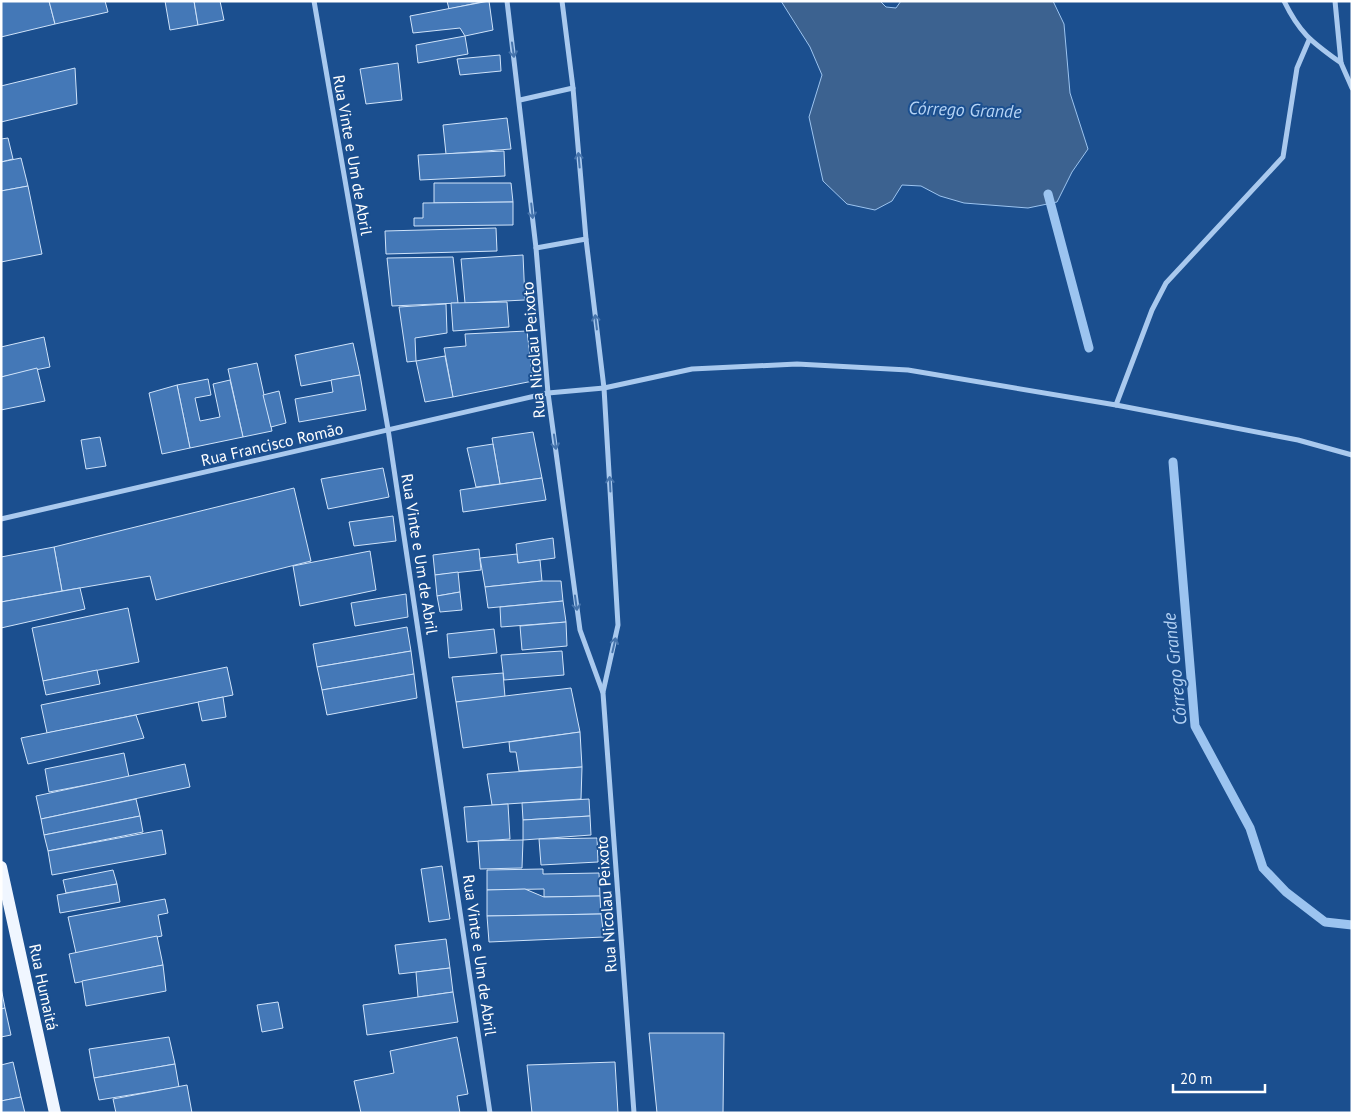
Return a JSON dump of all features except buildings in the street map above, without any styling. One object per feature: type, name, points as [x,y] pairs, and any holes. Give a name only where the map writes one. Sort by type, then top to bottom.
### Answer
[{"type":"main road","name":"Rua Humaitá","points":[[1,867],[54,1113]]},
{"type":"street","name":"Rua Vinte e Um de Abril","points":[[314,1],[388,430],[490,1113]]},
{"type":"street","name":"Rua Nicolau Peixoto","points":[[507,1],[536,248],[548,393],[580,630],[603,693],[634,1113]]},
{"type":"street","name":"Rua Nicolau Peixoto","points":[[562,1],[573,88],[586,239],[604,388],[618,625],[603,693]]},
{"type":"street","points":[[1284,1],[1292,17],[1309,40],[1342,63]]},
{"type":"street","points":[[1335,1],[1342,63],[1352,88]]},
{"type":"street","points":[[1116,405],[1152,310],[1166,283],[1283,157],[1297,68],[1309,40]]},
{"type":"street","points":[[520,100],[573,88]]},
{"type":"street","points":[[536,248],[586,239]]},
{"type":"street","name":"Rua Francisco Romão","points":[[1,519],[548,393],[604,388],[692,370],[797,364],[908,370],[1116,405],[1298,440],[1352,455]]},
{"type":"water","points":[[781,1],[880,1],[886,7],[896,8],[901,1],[1053,1],[1064,24],[1070,93],[1088,149],[1072,172],[1057,202],[1028,208],[964,203],[940,196],[921,186],[902,185],[892,201],[875,210],[847,204],[823,181],[809,117],[822,75],[810,47]]},
{"type":"waterway","name":"Córrego Grande","points":[[1048,194],[1089,348]]},
{"type":"waterway","name":"Córrego Grande","points":[[1173,462],[1195,726],[1250,828],[1263,868],[1286,892],[1325,922],[1352,925]]}]
